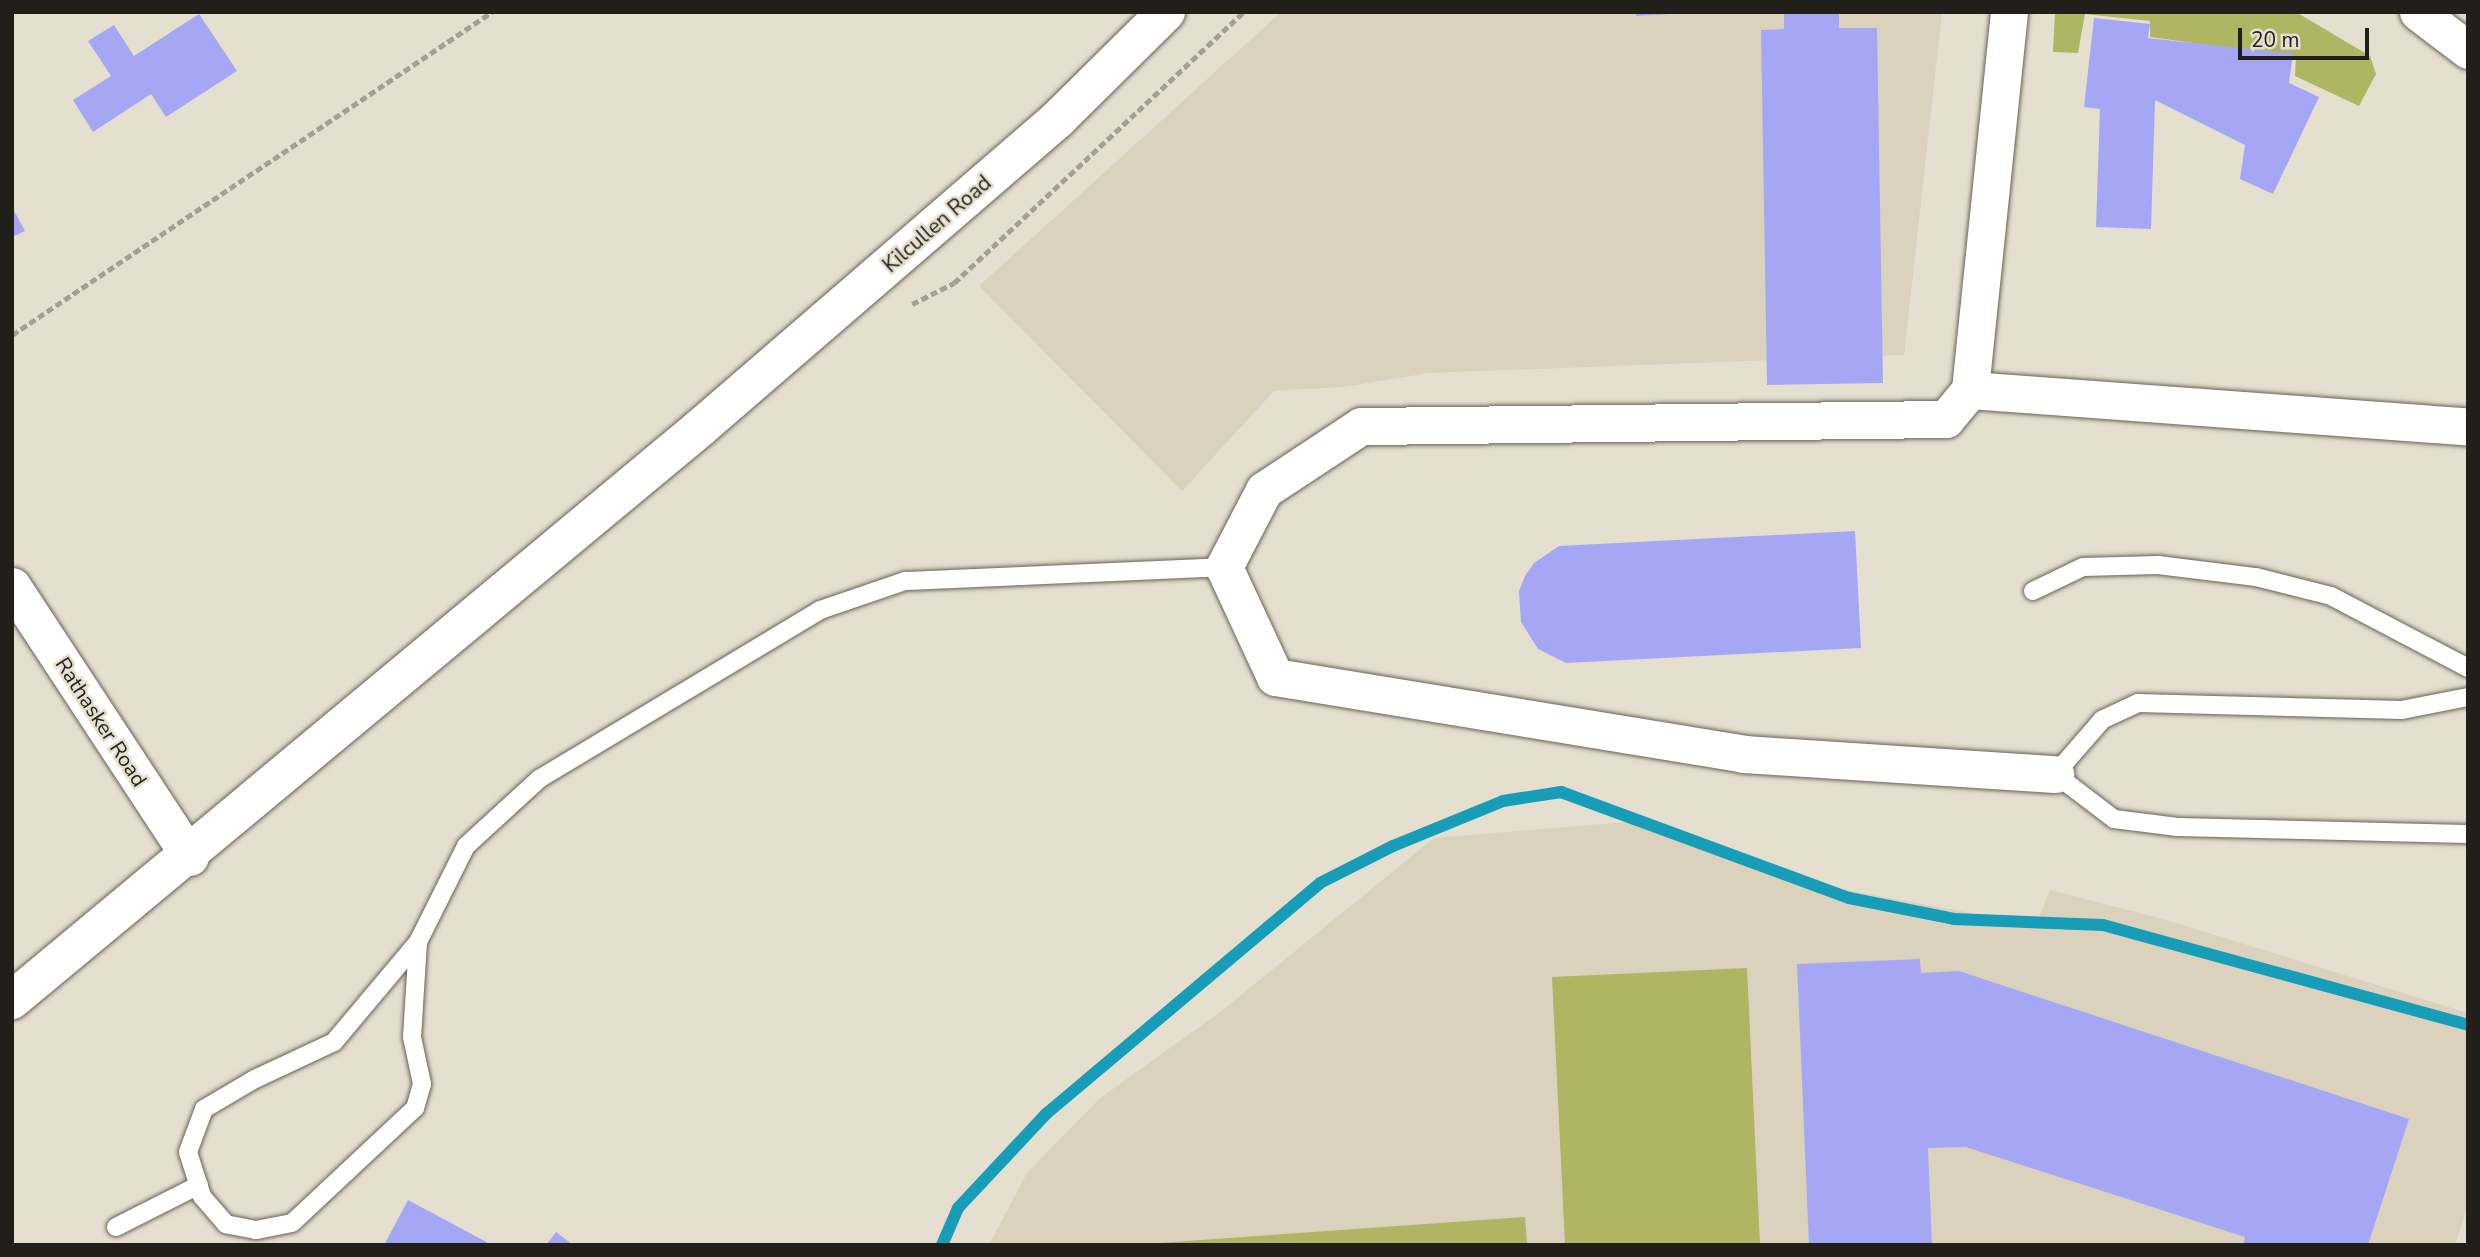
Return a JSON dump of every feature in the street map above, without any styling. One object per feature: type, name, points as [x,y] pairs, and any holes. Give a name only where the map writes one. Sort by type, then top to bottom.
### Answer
[{"type":"main road","name":"Kilcullen Road","points":[[12,1000],[190,857],[700,428],[1058,119],[1166,12]]},
{"type":"street","points":[[2010,12],[1970,390],[1946,419],[1361,426],[1264,490],[1224,567],[1275,677],[1743,754],[2055,774]]},
{"type":"street","points":[[2418,12],[2468,50]]},
{"type":"street","points":[[1970,390],[2468,427]]},
{"type":"street","name":"Rathasker Road","points":[[12,586],[190,857]]},
{"type":"lane","points":[[2033,591],[2083,567],[2158,565],[2256,577],[2331,596],[2468,668]]},
{"type":"lane","points":[[418,942],[412,1037],[422,1084],[415,1108],[292,1223],[256,1230],[226,1224],[198,1185],[188,1152],[204,1109],[255,1079],[334,1042],[418,942],[466,846],[539,779],[820,610],[905,581],[1224,567]]},
{"type":"lane","points":[[2468,697],[2402,709],[2138,703],[2102,720],[2055,774],[2114,819],[2177,827],[2468,834]]},
{"type":"lane","points":[[116,1227],[198,1185]]},
{"type":"path","points":[[12,335],[492,12]]},
{"type":"path","points":[[904,311],[954,283],[1244,12]]},
{"type":"shaded area","points":[[1281,12],[1942,12],[1904,355],[1429,373],[1343,387],[1274,391],[1182,491],[979,286]]},
{"type":"shaded area","points":[[1637,821],[1819,885],[2036,925],[2050,890],[2163,919],[2468,1013],[2468,1206],[2455,1245],[989,1245],[1027,1173],[1099,1099],[1219,1013],[1434,838]]},
{"type":"green space","points":[[2055,12],[2296,12],[2370,56],[2376,74],[2359,106],[2295,76],[2296,57],[2150,37],[2150,21],[2085,14],[2078,53],[2053,52]]},
{"type":"green space","points":[[1747,968],[1760,1245],[1565,1245],[1552,977]]},
{"type":"green space","points":[[1525,1217],[1527,1245],[1131,1245]]},
{"type":"building","points":[[1636,12],[1670,12],[1670,14],[1636,16]]},
{"type":"building","points":[[1784,12],[1839,12],[1839,28],[1877,28],[1883,383],[1767,385],[1761,30],[1784,29]]},
{"type":"building","points":[[199,14],[237,71],[166,117],[151,94],[93,132],[73,100],[111,76],[88,41],[114,25],[134,56]]},
{"type":"building","points":[[2094,18],[2150,24],[2148,38],[2293,54],[2289,83],[2319,97],[2273,194],[2240,179],[2245,145],[2155,100],[2151,229],[2096,227],[2100,109],[2084,107]]},
{"type":"building","points":[[12,207],[25,231],[12,237]]},
{"type":"building","points":[[1855,531],[1861,648],[1566,663],[1538,649],[1521,622],[1519,591],[1525,576],[1534,563],[1559,546]]},
{"type":"building","points":[[1920,959],[1921,973],[1959,971],[2409,1119],[2368,1245],[2243,1245],[2245,1237],[1966,1147],[1928,1148],[1932,1245],[1809,1245],[1797,964]]},
{"type":"building","points":[[408,1200],[492,1245],[384,1245]]},
{"type":"building","points":[[556,1232],[573,1245],[546,1245]]},
{"type":"waterway","points":[[942,1245],[958,1208],[1046,1114],[1320,883],[1393,846],[1503,801],[1561,792],[1849,898],[1954,919],[2103,925],[2468,1025]]}]
